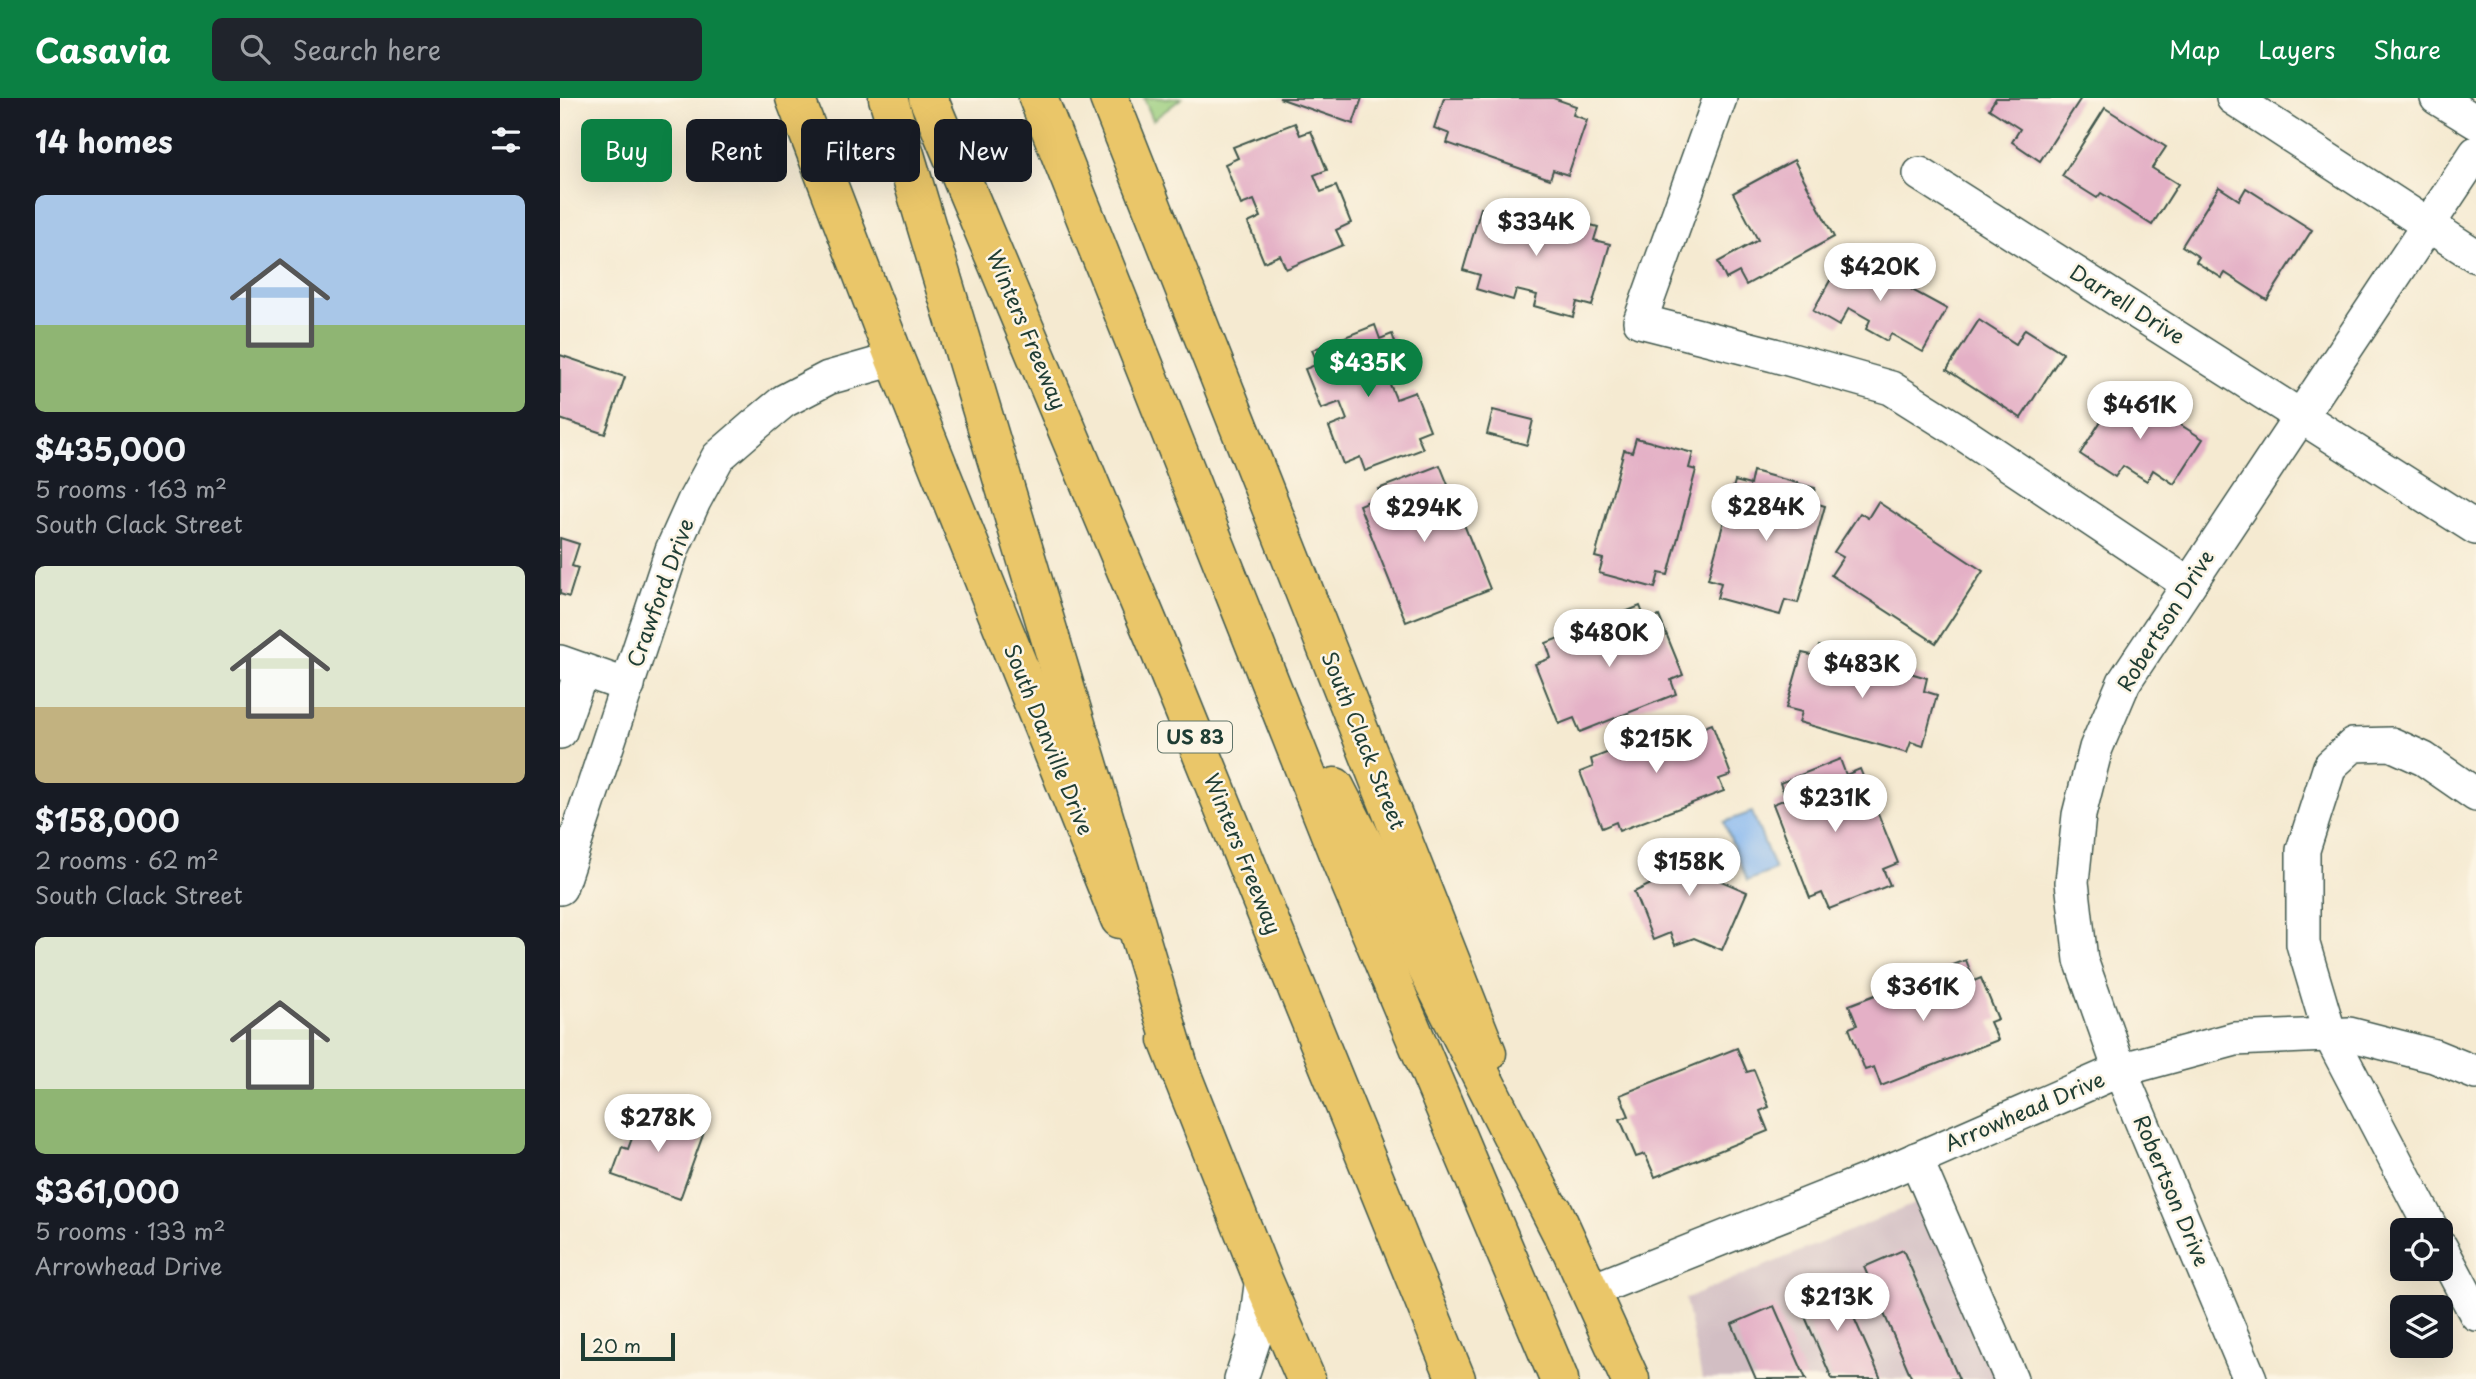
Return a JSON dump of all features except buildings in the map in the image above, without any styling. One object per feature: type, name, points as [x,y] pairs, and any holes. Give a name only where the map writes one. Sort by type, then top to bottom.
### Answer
[{"type":"main road","name":"South Danville Drive","points":[[795,98],[895,359],[1262,1276],[1306,1379]]},
{"type":"main road","points":[[888,98],[1180,1070]]},
{"type":"main road","name":"Winters Freeway","points":[[928,98],[1152,631],[1365,1159],[1457,1379]]},
{"type":"main road","points":[[1038,98],[1340,859],[1559,1379]]},
{"type":"main road","name":"South Clack Street","points":[[1109,98],[1455,976],[1567,1244],[1630,1379]]},
{"type":"main road","points":[[1227,574],[1567,1244]]},
{"type":"street","points":[[1720,98],[1640,321],[1891,388],[1953,426],[2188,584]]},
{"type":"street","points":[[2233,98],[2476,256]]},
{"type":"street","points":[[2437,98],[2476,122]]},
{"type":"street","name":"Robertson Drive","points":[[2250,1379],[2120,1070],[2081,960],[2072,882],[2079,815],[2096,748],[2124,682],[2476,153]]},
{"type":"street","name":"Darrell Drive","points":[[1920,174],[2476,528]]},
{"type":"street","name":"Crawford Drive","points":[[560,884],[672,550],[718,457],[785,401],[828,379],[895,359]]},
{"type":"street","points":[[560,732],[571,666],[628,686]]},
{"type":"street","points":[[2426,1218],[2330,1035],[2303,944],[2303,850],[2330,766],[2353,745],[2391,744],[2424,759],[2476,795]]},
{"type":"street","name":"Arrowhead Drive","points":[[1590,1291],[1916,1159],[2120,1070],[2235,1039],[2350,1034],[2434,1056],[2476,1073]]},
{"type":"street","points":[[1916,1159],[2011,1379]]},
{"type":"street","points":[[2453,1271],[2476,1314]]},
{"type":"street","points":[[1241,1379],[1254,1339],[1262,1276]]},
{"type":"shaded area","points":[[1919,1202],[2014,1379],[1702,1379],[1685,1299]]},
{"type":"green space","points":[[1144,98],[1182,98],[1153,120]]},
{"type":"water","points":[[1752,812],[1775,870],[1747,881],[1724,822]]}]
